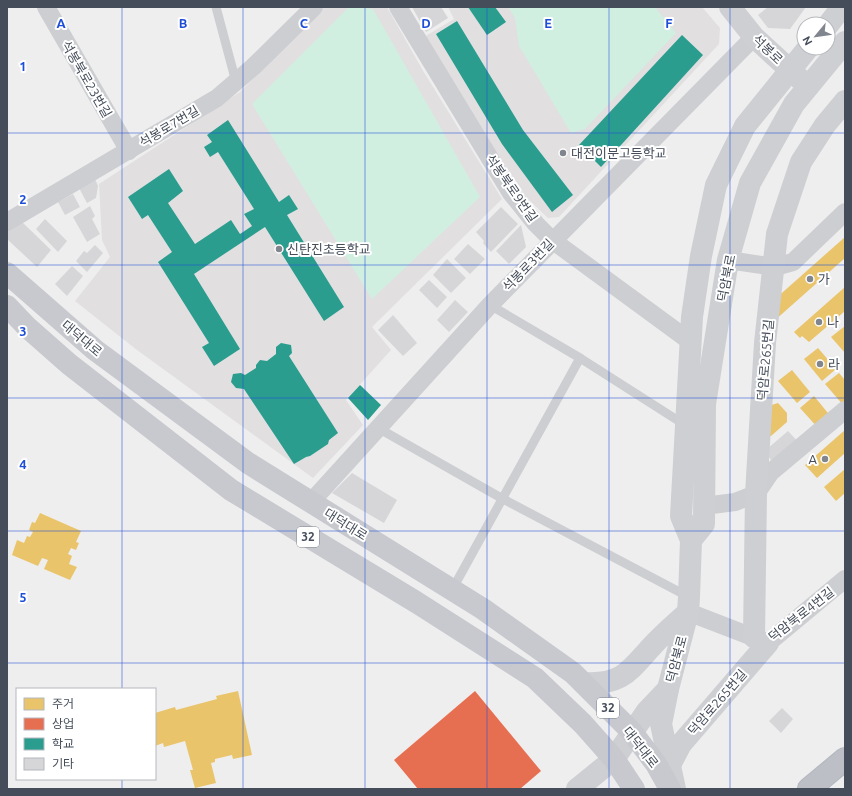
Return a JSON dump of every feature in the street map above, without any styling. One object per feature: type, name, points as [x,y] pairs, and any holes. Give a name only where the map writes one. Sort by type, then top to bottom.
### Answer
[{"type":"highway","points":[[809,789],[845,759]]},
{"type":"main road","name":"대덕대로","points":[[7,273],[95,350],[248,463],[483,609],[572,673],[584,683],[632,732],[656,764],[670,789]]},
{"type":"main road","name":"32","points":[[7,306],[27,327],[69,364],[231,490],[416,602],[535,678],[583,724],[614,760],[634,789]]},
{"type":"street","name":"석봉북로23번길","points":[[46,7],[129,150]]},
{"type":"street","name":"석봉로7번길","points":[[7,222],[217,98],[236,82],[314,7]]},
{"type":"street","name":"석봉북로9번길","points":[[398,7],[511,193],[536,224],[552,240],[691,342]]},
{"type":"street","name":"석봉로","points":[[730,7],[754,37],[789,70],[809,86]]},
{"type":"street","points":[[835,16],[842,7]]},
{"type":"street","name":"석봉로3번길","points":[[311,502],[552,240],[754,37]]},
{"type":"street","name":"덕암북로","points":[[691,540],[704,524],[705,404],[728,260],[750,183],[794,104],[845,42]]},
{"type":"street","name":"덕암북로","points":[[577,789],[614,760],[647,711],[668,689],[688,605],[691,540],[681,516],[685,425],[691,342],[701,256],[716,185],[745,126],[801,56]]},
{"type":"street","name":"덕암로265번길","points":[[670,765],[681,744],[761,640],[756,494],[764,343],[775,266],[777,234],[801,162],[825,125],[845,101]]},
{"type":"street","points":[[728,260],[775,266],[793,262],[845,212]]},
{"type":"street","points":[[704,506],[735,502],[756,494],[771,472],[845,410]]},
{"type":"street","name":"덕암북로4번길","points":[[688,605],[761,640],[845,579]]},
{"type":"street","points":[[584,683],[602,684],[619,678],[633,667],[688,605]]},
{"type":"street","points":[[668,689],[661,724],[675,789]]},
{"type":"lane","points":[[216,7],[236,82]]},
{"type":"lane","points":[[490,306],[580,358],[685,425]]},
{"type":"lane","points":[[452,590],[580,358]]},
{"type":"lane","points":[[378,428],[688,605]]},
{"type":"shaded area","name":"신탄진초등학교","points":[[323,7],[387,7],[422,69],[502,199],[372,327],[391,350],[346,400],[363,425],[313,478],[137,350],[75,301],[110,257],[102,240],[99,184],[240,92]]},
{"type":"shaded area","points":[[448,7],[702,7],[720,28],[719,44],[559,217],[548,218],[527,198],[481,129],[424,37],[454,19]]},
{"type":"green space","points":[[349,7],[373,9],[480,197],[372,299],[252,104]]},
{"type":"green space","points":[[508,7],[655,7],[676,33],[585,129],[571,133],[519,46],[515,18]]},
{"type":"building: 주거","name":"가","points":[[845,237],[845,258],[774,321],[774,300]]},
{"type":"building: 주거","name":"나","points":[[845,287],[845,311],[809,342],[802,336],[800,338],[794,332]]},
{"type":"building: 주거","name":"나","points":[[845,326],[845,353],[831,337]]},
{"type":"building: 주거","name":"라","points":[[818,348],[836,369],[822,381],[804,359]]},
{"type":"building: 주거","points":[[792,370],[810,392],[797,403],[778,381]]},
{"type":"building: 주거","points":[[839,373],[845,380],[844,406],[825,384]]},
{"type":"building: 주거","points":[[814,396],[832,418],[819,429],[800,408]]},
{"type":"building: 주거","points":[[778,403],[787,413],[787,422],[771,436],[764,436],[765,407]]},
{"type":"building: 주거","name":"A","points":[[845,430],[845,453],[817,478],[805,465]]},
{"type":"building: 주거","points":[[845,469],[845,493],[836,501],[824,487]]},
{"type":"building: 주거","points":[[40,513],[81,531],[76,542],[79,543],[76,550],[71,548],[68,554],[72,556],[69,564],[77,567],[70,580],[44,569],[48,560],[42,558],[38,566],[12,555],[17,540],[24,543],[27,536],[30,537],[33,532],[29,530],[32,522],[35,523]]},
{"type":"building: 주거","points":[[238,691],[252,755],[233,759],[232,755],[215,759],[215,762],[211,763],[216,783],[195,788],[190,770],[193,770],[185,741],[164,747],[163,743],[156,746],[156,713],[175,707],[176,710],[217,699],[216,696]]},
{"type":"building: 상업","points":[[475,691],[541,771],[520,789],[418,789],[394,760]]},
{"type":"building: 학교","points":[[468,7],[495,7],[506,22],[487,35]]},
{"type":"building: 학교","points":[[457,21],[523,130],[573,195],[552,212],[502,144],[436,34]]},
{"type":"building: 학교","points":[[682,35],[703,55],[601,167],[579,145]]},
{"type":"building: 학교","points":[[228,120],[279,202],[289,195],[298,209],[287,215],[344,307],[324,321],[265,227],[194,274],[240,349],[214,366],[202,347],[209,343],[158,262],[172,252],[148,215],[142,219],[128,197],[169,169],[183,191],[168,203],[195,244],[231,220],[240,234],[252,226],[244,214],[254,209],[218,152],[210,157],[204,147],[212,142],[207,135]]},
{"type":"building: 학교","points":[[281,343],[291,345],[292,353],[289,356],[338,433],[329,440],[328,444],[310,456],[294,464],[244,389],[236,388],[231,382],[233,374],[241,373],[245,375],[256,368],[256,365],[260,360],[267,361],[276,354],[276,347]]},
{"type":"building: 학교","points":[[360,385],[381,405],[368,420],[348,398]]},
{"type":"building: 기타","points":[[412,7],[441,7],[448,18],[426,32]]},
{"type":"building: 기타","points":[[768,7],[806,7],[799,16],[796,16],[796,21],[790,29],[768,28],[758,15]]},
{"type":"building: 기타","points":[[95,179],[98,186],[96,198],[87,203],[79,188]]},
{"type":"building: 기타","points":[[73,194],[80,207],[65,215],[58,202]]},
{"type":"building: 기타","points":[[90,206],[95,216],[92,219],[100,234],[87,242],[73,217]]},
{"type":"building: 기타","points":[[501,207],[518,224],[491,252],[476,232]]},
{"type":"building: 기타","points":[[45,219],[67,241],[58,252],[36,229]]},
{"type":"building: 기타","points":[[21,221],[51,250],[37,267],[7,239],[7,229]]},
{"type":"building: 기타","points":[[521,225],[526,247],[509,264],[496,251]]},
{"type":"building: 기타","points":[[468,244],[485,259],[470,274],[454,259]]},
{"type":"building: 기타","points":[[95,245],[103,253],[87,272],[76,261],[84,251],[87,253]]},
{"type":"building: 기타","points":[[447,259],[466,278],[451,293],[433,275]]},
{"type":"building: 기타","points":[[72,266],[83,276],[67,296],[55,284]]},
{"type":"building: 기타","points":[[429,280],[447,297],[437,308],[419,290]]},
{"type":"building: 기타","points":[[455,300],[468,312],[449,332],[437,320]]},
{"type":"building: 기타","points":[[393,315],[417,343],[403,356],[378,330]]},
{"type":"building: 기타","points":[[788,431],[801,445],[771,460],[767,449]]},
{"type":"building: 기타","points":[[352,473],[397,500],[384,523],[332,493]]},
{"type":"building: 기타","points":[[782,708],[793,719],[781,733],[769,721]]},
{"type":"place","name":"대전이문고등학교","points":[[563,153]]},
{"type":"place","name":"신탄진초등학교","points":[[279,249]]},
{"type":"place","name":"가","points":[[810,279]]},
{"type":"place","name":"나","points":[[819,322]]},
{"type":"place","name":"라","points":[[820,364]]},
{"type":"place","name":"A","points":[[825,459]]}]
